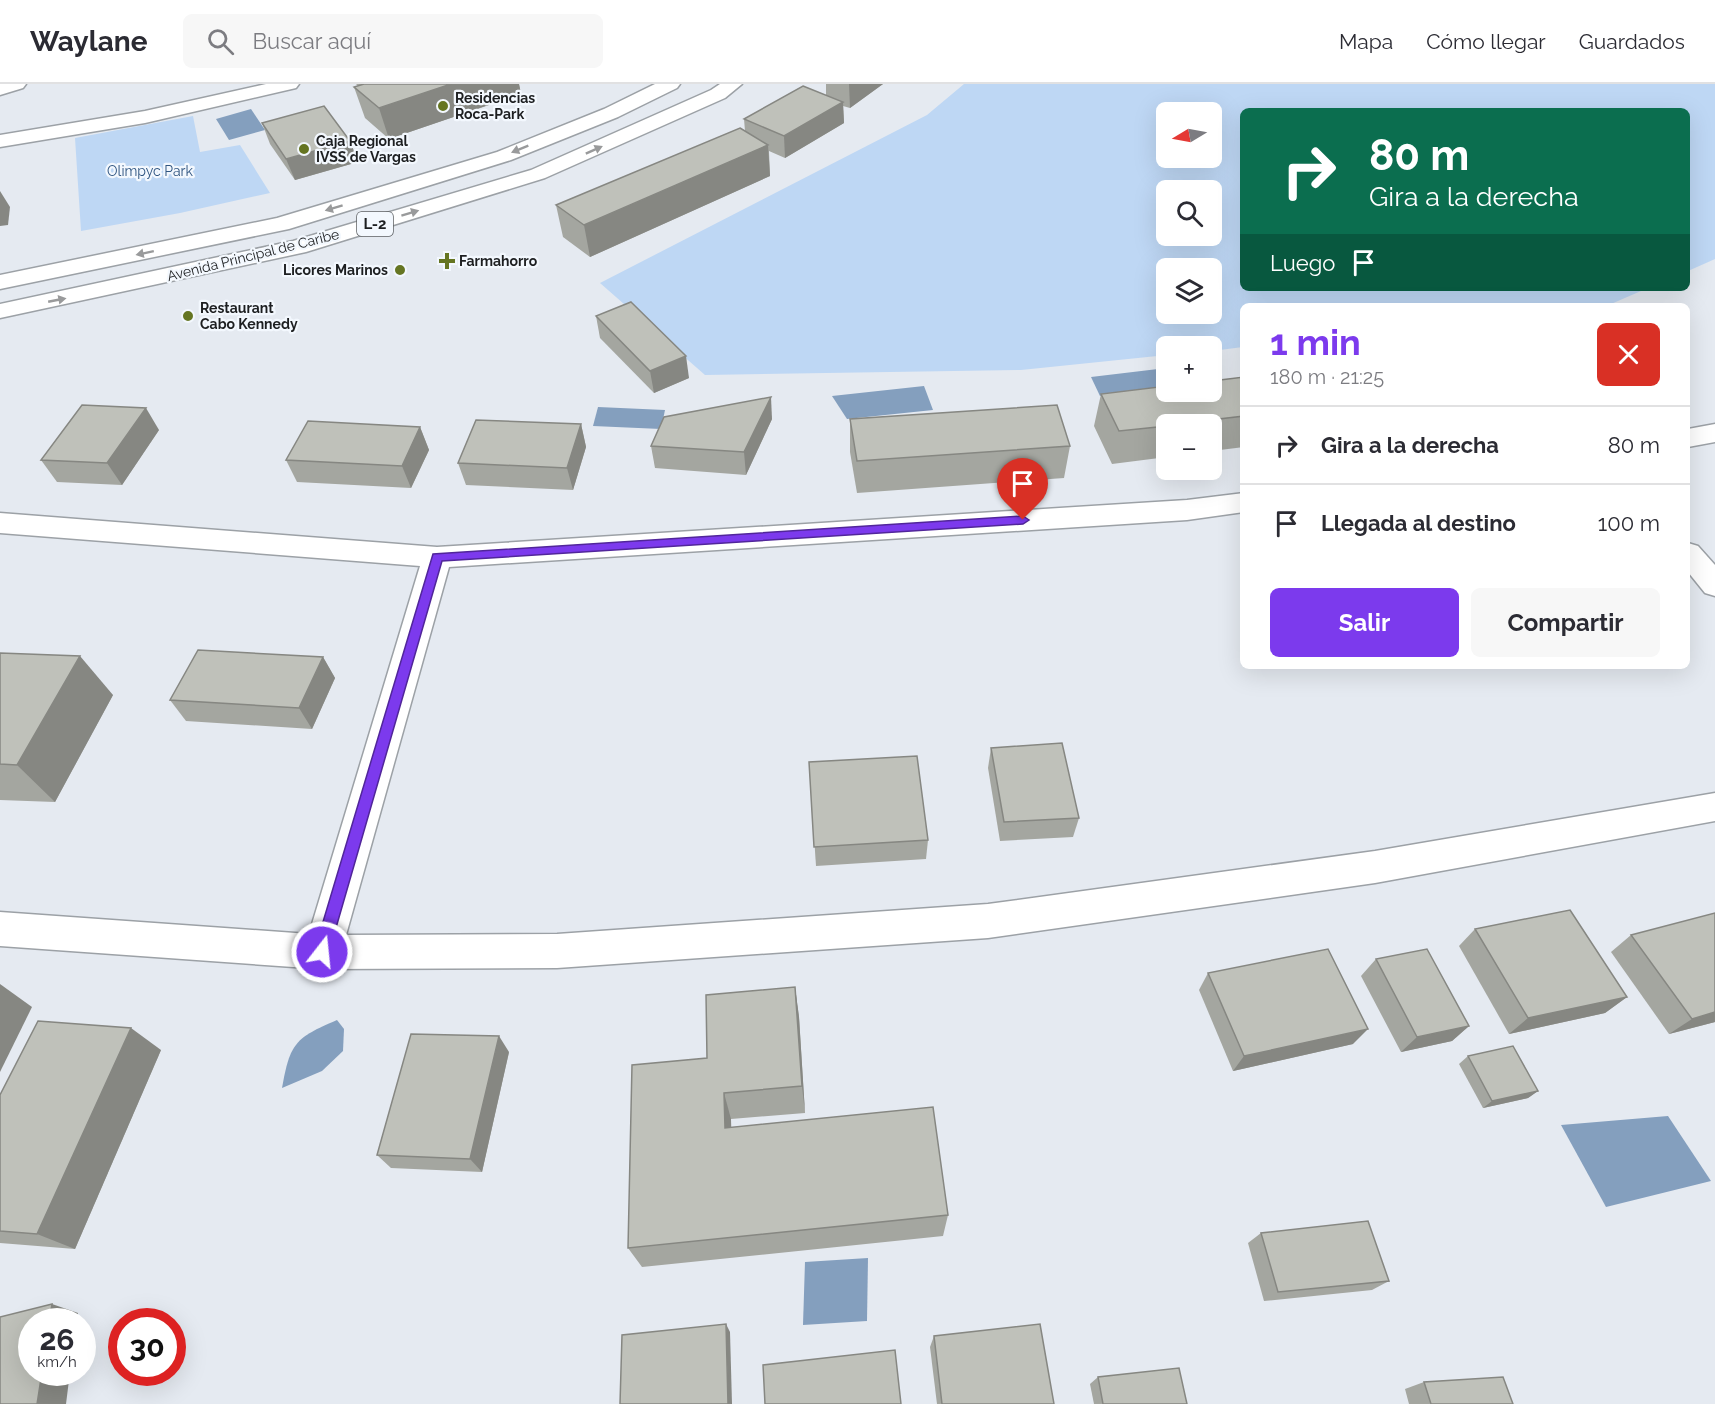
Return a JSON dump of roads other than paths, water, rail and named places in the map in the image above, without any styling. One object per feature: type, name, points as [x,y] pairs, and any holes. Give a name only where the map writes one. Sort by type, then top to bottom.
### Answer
[{"type":"street","points":[[0,89],[16,84]]},
{"type":"street","points":[[0,141],[126,122],[289,84]]},
{"type":"street","name":"Avenida Principal de Caribe","points":[[0,282],[281,224],[504,156],[610,113],[670,84]]},
{"type":"street","name":"Avenida Principal de Caribe","points":[[0,311],[298,247],[538,174],[718,94],[732,84]]},
{"type":"street","points":[[1690,438],[1715,433]]},
{"type":"street","points":[[0,523],[437,557],[1187,510],[1240,503]]},
{"type":"street","points":[[1690,555],[1715,585]]},
{"type":"street","points":[[322,952],[437,557]]},
{"type":"street","points":[[0,929],[322,952],[558,951],[988,921],[1375,867],[1715,807]]},
{"type":"place","name":"Residencias Roca-Park","points":[[443,106]]},
{"type":"place","name":"Caja Regional IVSS de Vargas","points":[[304,149]]},
{"type":"place","name":"Farmahorro","points":[[447,261]]},
{"type":"place","name":"Licores Marinos","points":[[400,270]]},
{"type":"place","name":"Restaurant Cabo Kennedy","points":[[188,316]]},
{"type":"park label","name":"Olimpyc Park","points":[[150,171]]}]
